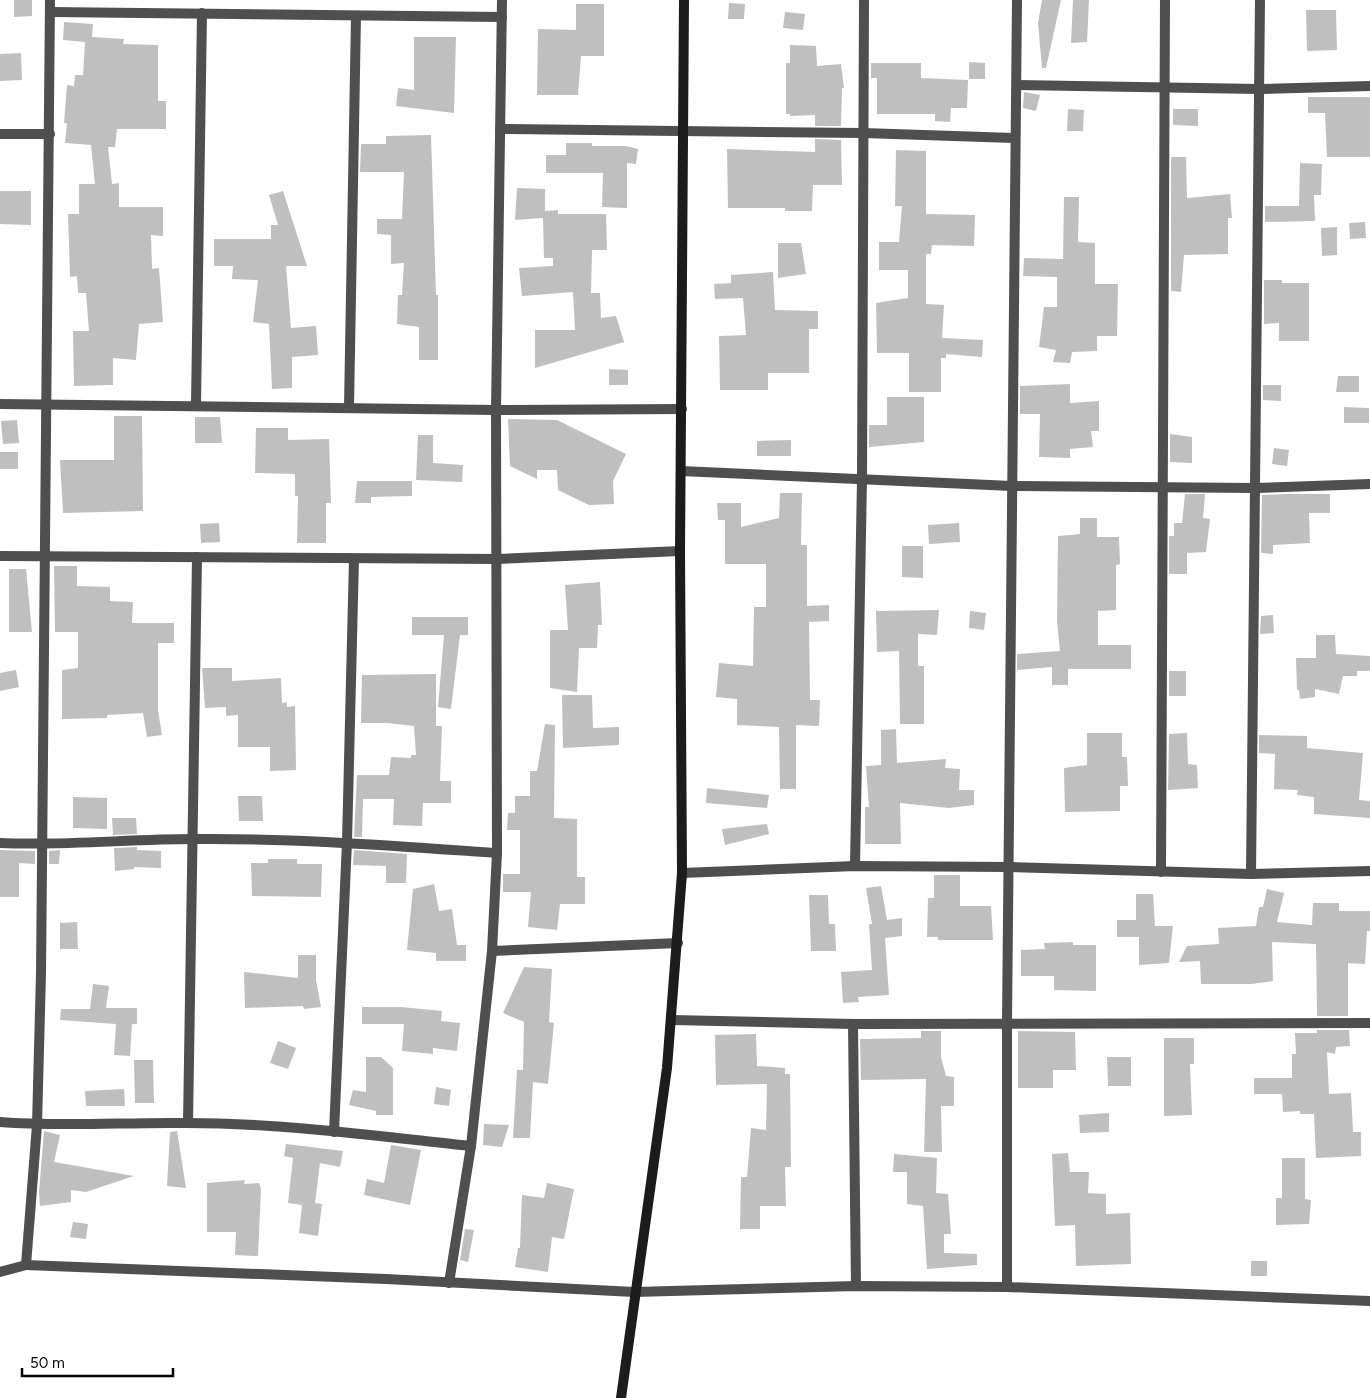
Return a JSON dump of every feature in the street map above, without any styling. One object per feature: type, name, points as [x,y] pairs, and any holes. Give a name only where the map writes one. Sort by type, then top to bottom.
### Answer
[{"type":"street","points":[[26,1265],[38,1125],[44,845],[50,0]]},
{"type":"street","points":[[449,1283],[471,1146],[492,951],[497,853],[496,410],[502,0]]},
{"type":"street","points":[[621,1398],[672,1020],[682,873],[680,550],[684,0]]},
{"type":"street","points":[[855,866],[862,479],[864,0]]},
{"type":"street","points":[[1007,1288],[1007,1022],[1010,867],[1014,138],[1017,0]]},
{"type":"street","points":[[1161,872],[1161,487],[1165,0]]},
{"type":"street","points":[[1251,874],[1260,0]]},
{"type":"street","points":[[50,12],[502,17]]},
{"type":"street","points":[[196,404],[202,14]]},
{"type":"street","points":[[349,406],[356,16]]},
{"type":"street","points":[[1016,86],[1165,89],[1370,86]]},
{"type":"street","points":[[500,129],[863,133],[1014,138]]},
{"type":"street","points":[[0,134],[50,134]]},
{"type":"street","points":[[0,404],[196,404],[496,410],[682,409]]},
{"type":"street","points":[[681,471],[1012,486],[1254,488],[1370,484]]},
{"type":"street","points":[[0,556],[497,559],[680,550]]},
{"type":"street","points":[[188,1123],[197,557]]},
{"type":"street","points":[[334,1132],[347,842],[354,559]]},
{"type":"street","points":[[0,843],[44,845],[193,838],[347,842],[497,853]]},
{"type":"street","points":[[682,873],[855,866],[1010,867],[1251,874],[1370,871]]},
{"type":"street","points":[[492,951],[678,943]]},
{"type":"street","points":[[672,1020],[853,1024],[1370,1022]]},
{"type":"street","points":[[853,1024],[856,1286]]},
{"type":"street","points":[[0,1122],[38,1125],[188,1123],[334,1132],[471,1146]]},
{"type":"street","points":[[0,1272],[26,1265],[634,1292],[856,1286],[1007,1288],[1370,1301]]},
{"type":"building","points":[[14,0],[32,0],[32,16],[14,17]]},
{"type":"building","points":[[1042,0],[1061,0],[1046,68],[1042,68],[1038,23]]},
{"type":"building","points":[[1073,0],[1089,0],[1087,42],[1071,43]]},
{"type":"building","points":[[729,3],[745,4],[744,19],[728,19]]},
{"type":"building","points":[[576,4],[604,4],[604,56],[581,56],[578,95],[537,95],[538,29],[576,30]]},
{"type":"building","points":[[1306,10],[1336,10],[1337,50],[1307,51]]},
{"type":"building","points":[[785,12],[805,14],[803,30],[783,28]]},
{"type":"building","points":[[64,22],[93,24],[92,37],[124,39],[123,44],[158,45],[158,101],[166,101],[166,129],[117,129],[115,147],[108,147],[112,184],[119,183],[119,207],[163,207],[163,236],[151,235],[152,269],[159,268],[163,322],[139,324],[136,360],[113,358],[113,385],[74,386],[73,331],[89,331],[86,293],[78,293],[77,276],[70,277],[68,214],[79,214],[79,184],[95,184],[91,145],[65,143],[67,123],[64,123],[67,85],[74,86],[75,75],[83,75],[85,42],[63,40]]},
{"type":"building","points":[[414,37],[456,37],[454,113],[396,106],[398,88],[414,90]]},
{"type":"building","points":[[790,45],[816,46],[817,66],[841,64],[844,88],[842,88],[841,126],[815,126],[815,115],[790,116],[790,114],[786,114],[786,63],[790,63]]},
{"type":"building","points":[[21,53],[22,80],[0,81],[0,54]]},
{"type":"building","points":[[969,62],[985,63],[985,79],[969,79]]},
{"type":"building","points":[[871,63],[921,63],[921,78],[968,80],[967,108],[951,108],[950,122],[935,121],[935,114],[877,114],[877,78],[871,78]]},
{"type":"building","points":[[1024,92],[1040,95],[1036,111],[1023,108]]},
{"type":"building","points":[[1308,97],[1370,97],[1370,157],[1327,157],[1325,113],[1308,113]]},
{"type":"building","points":[[1068,109],[1084,110],[1083,131],[1067,131]]},
{"type":"building","points":[[1173,109],[1198,109],[1198,126],[1173,125]]},
{"type":"building","points":[[431,135],[436,295],[438,295],[438,360],[419,360],[419,327],[397,324],[398,295],[402,295],[404,263],[391,264],[391,235],[377,234],[377,219],[402,219],[404,172],[360,172],[361,144],[386,144],[386,136]]},
{"type":"building","points":[[815,139],[841,140],[842,185],[813,185],[812,211],[785,211],[785,208],[728,208],[727,149],[815,152]]},
{"type":"building","points":[[566,143],[592,143],[592,146],[626,146],[638,149],[636,164],[627,163],[627,208],[602,207],[603,173],[546,173],[546,155],[566,155]]},
{"type":"building","points":[[896,150],[926,151],[926,214],[975,215],[974,246],[932,245],[931,254],[926,254],[926,304],[944,305],[942,338],[983,340],[982,357],[946,354],[946,358],[941,358],[941,392],[909,392],[909,353],[877,353],[876,303],[908,298],[908,270],[879,270],[879,242],[899,242],[902,206],[895,206]]},
{"type":"building","points":[[1171,157],[1186,157],[1187,198],[1230,194],[1232,218],[1228,218],[1228,254],[1184,255],[1181,292],[1171,291]]},
{"type":"building","points":[[1300,163],[1322,164],[1321,195],[1314,195],[1315,221],[1265,222],[1265,206],[1299,206]]},
{"type":"building","points":[[517,188],[545,189],[545,211],[558,210],[558,214],[606,214],[607,250],[592,250],[591,293],[600,293],[601,318],[616,316],[624,342],[535,368],[535,330],[575,330],[573,292],[522,296],[519,268],[553,266],[553,258],[544,258],[543,218],[515,220]]},
{"type":"building","points":[[0,191],[31,191],[31,225],[0,224]]},
{"type":"building","points":[[283,191],[307,266],[286,266],[291,328],[316,326],[318,355],[292,357],[292,388],[272,389],[269,324],[253,322],[258,280],[232,279],[233,266],[214,266],[214,239],[271,239],[271,225],[278,225],[269,195]]},
{"type":"building","points":[[1064,197],[1079,197],[1078,242],[1095,243],[1095,284],[1118,284],[1117,336],[1097,336],[1097,351],[1072,352],[1070,363],[1053,362],[1056,350],[1039,347],[1044,307],[1057,307],[1057,277],[1023,276],[1024,258],[1063,259]]},
{"type":"building","points":[[1365,222],[1366,238],[1350,239],[1349,223]]},
{"type":"building","points":[[1337,227],[1337,255],[1322,256],[1321,228]]},
{"type":"building","points":[[778,243],[801,243],[806,274],[778,278]]},
{"type":"building","points":[[773,272],[775,310],[818,311],[818,329],[809,329],[809,373],[768,373],[768,390],[720,390],[719,336],[746,335],[743,298],[715,299],[714,284],[731,283],[731,275]]},
{"type":"building","points":[[1264,280],[1282,280],[1282,283],[1309,283],[1309,341],[1279,341],[1279,323],[1264,324]]},
{"type":"building","points":[[609,369],[628,370],[628,385],[609,385]]},
{"type":"building","points":[[1338,376],[1359,376],[1359,392],[1336,392]]},
{"type":"building","points":[[1070,384],[1070,403],[1099,401],[1099,431],[1091,431],[1093,447],[1070,449],[1070,458],[1039,457],[1040,414],[1020,414],[1020,386]]},
{"type":"building","points":[[1263,385],[1281,385],[1281,401],[1263,400]]},
{"type":"building","points":[[887,397],[924,397],[924,442],[869,447],[869,425],[887,425]]},
{"type":"building","points":[[1344,407],[1369,408],[1369,423],[1344,423]]},
{"type":"building","points":[[114,416],[142,416],[143,511],[63,513],[60,460],[114,460]]},
{"type":"building","points":[[195,417],[220,417],[222,443],[195,443]]},
{"type":"building","points":[[508,419],[557,420],[626,454],[613,481],[614,504],[589,505],[558,490],[557,470],[537,470],[537,479],[510,466]]},
{"type":"building","points":[[17,420],[19,443],[3,444],[1,421]]},
{"type":"building","points":[[256,428],[288,428],[288,440],[329,439],[331,503],[326,503],[326,543],[297,543],[298,496],[295,496],[295,474],[255,473]]},
{"type":"building","points":[[1170,434],[1192,437],[1192,463],[1170,462]]},
{"type":"building","points":[[418,435],[433,435],[433,463],[463,465],[462,482],[416,480]]},
{"type":"building","points":[[791,440],[791,456],[757,456],[757,441]]},
{"type":"building","points":[[1274,448],[1289,450],[1287,466],[1272,464]]},
{"type":"building","points":[[0,452],[18,452],[18,469],[0,469]]},
{"type":"building","points":[[357,481],[412,481],[412,496],[371,497],[371,503],[355,503]]},
{"type":"building","points":[[780,493],[802,493],[801,545],[807,545],[807,606],[829,605],[829,621],[809,622],[810,700],[820,700],[819,726],[796,725],[796,789],[780,789],[779,727],[737,725],[737,699],[716,697],[719,663],[753,666],[754,607],[766,607],[766,564],[725,564],[725,520],[718,520],[717,503],[741,503],[741,527],[779,518]]},
{"type":"building","points":[[1185,494],[1205,494],[1203,518],[1210,519],[1206,552],[1187,553],[1187,574],[1169,574],[1169,536],[1174,536],[1174,523],[1182,523]]},
{"type":"building","points":[[1330,494],[1330,513],[1309,513],[1310,543],[1273,545],[1273,554],[1261,553],[1262,495]]},
{"type":"building","points":[[1080,518],[1097,518],[1097,537],[1119,537],[1120,564],[1116,565],[1116,610],[1098,611],[1098,645],[1131,645],[1131,669],[1068,669],[1068,685],[1052,685],[1052,667],[1017,670],[1017,654],[1060,651],[1057,621],[1058,536],[1080,534]]},
{"type":"building","points":[[219,523],[220,542],[201,543],[200,524]]},
{"type":"building","points":[[959,523],[960,542],[929,544],[928,525]]},
{"type":"building","points":[[902,546],[923,546],[923,578],[902,577]]},
{"type":"building","points":[[54,566],[77,566],[77,586],[110,587],[110,601],[133,602],[132,623],[174,623],[174,643],[158,643],[158,710],[162,735],[147,737],[143,713],[107,715],[107,718],[62,719],[62,670],[78,668],[78,632],[55,632]]},
{"type":"building","points":[[9,569],[26,569],[32,632],[9,632]]},
{"type":"building","points":[[600,582],[602,625],[598,625],[597,648],[579,648],[577,692],[550,688],[550,630],[568,630],[565,585]]},
{"type":"building","points":[[939,610],[937,635],[918,634],[918,666],[924,666],[924,724],[900,724],[899,651],[877,652],[876,611]]},
{"type":"building","points":[[970,611],[986,613],[984,630],[969,628]]},
{"type":"building","points":[[1273,615],[1274,633],[1260,634],[1261,616]]},
{"type":"building","points":[[412,617],[468,617],[468,635],[460,635],[451,709],[438,707],[444,635],[412,635]]},
{"type":"building","points":[[1316,635],[1335,635],[1336,654],[1370,656],[1370,671],[1357,671],[1357,676],[1343,676],[1339,694],[1315,689],[1315,697],[1300,699],[1299,690],[1297,690],[1296,658],[1316,658]]},
{"type":"building","points":[[202,668],[232,668],[232,681],[281,678],[282,703],[287,702],[287,707],[295,706],[296,770],[270,771],[270,747],[238,747],[238,715],[226,716],[226,707],[205,708]]},
{"type":"building","points":[[16,670],[19,687],[0,691],[0,673]]},
{"type":"building","points":[[1169,671],[1186,671],[1186,696],[1169,696]]},
{"type":"building","points":[[436,674],[436,726],[442,726],[440,781],[451,781],[451,803],[423,803],[422,826],[393,825],[394,799],[363,799],[362,837],[354,837],[357,775],[389,775],[391,757],[411,758],[411,755],[416,755],[414,726],[361,723],[362,675]]},
{"type":"building","points":[[562,695],[592,695],[593,728],[619,727],[619,745],[563,748]]},
{"type":"building","points":[[545,724],[555,725],[554,818],[577,819],[577,877],[585,877],[585,904],[560,904],[557,930],[528,927],[531,892],[503,892],[503,874],[520,874],[520,830],[507,830],[508,813],[515,813],[515,796],[530,796],[530,771],[537,771]]},
{"type":"building","points":[[896,729],[897,763],[946,759],[945,768],[960,769],[959,790],[974,790],[974,805],[949,808],[900,803],[901,844],[865,844],[865,807],[869,807],[866,766],[881,765],[881,730]]},
{"type":"building","points":[[1087,733],[1122,733],[1122,757],[1127,757],[1128,786],[1120,786],[1120,811],[1065,812],[1064,768],[1087,765]]},
{"type":"building","points":[[1187,733],[1188,764],[1197,765],[1198,788],[1168,790],[1169,734]]},
{"type":"building","points":[[1259,735],[1307,736],[1307,748],[1363,753],[1359,800],[1370,801],[1370,818],[1314,814],[1314,797],[1297,795],[1298,790],[1274,789],[1275,754],[1259,753]]},
{"type":"building","points":[[707,788],[769,795],[767,808],[706,803]]},
{"type":"building","points":[[238,796],[262,796],[263,821],[239,821]]},
{"type":"building","points":[[73,797],[107,798],[107,829],[73,828]]},
{"type":"building","points":[[112,818],[136,818],[137,834],[113,835]]},
{"type":"building","points":[[767,824],[769,834],[725,845],[722,829]]},
{"type":"building","points":[[137,847],[137,850],[161,851],[161,868],[134,867],[134,869],[115,871],[114,848]]},
{"type":"building","points":[[0,850],[35,851],[35,864],[19,863],[19,897],[0,897]]},
{"type":"building","points":[[60,850],[59,864],[49,864],[49,851]]},
{"type":"building","points":[[354,850],[407,854],[406,883],[386,883],[386,866],[353,865]]},
{"type":"building","points":[[268,859],[297,859],[297,864],[322,864],[321,897],[252,896],[251,863],[268,863]]},
{"type":"building","points":[[934,875],[960,875],[960,906],[991,906],[993,940],[938,940],[938,937],[927,937],[928,898],[934,898]]},
{"type":"building","points":[[434,884],[439,911],[452,909],[457,945],[466,945],[466,961],[436,961],[436,953],[407,950],[413,889]]},
{"type":"building","points":[[881,886],[887,920],[902,918],[902,936],[885,938],[889,995],[858,997],[859,1002],[843,1003],[841,972],[872,970],[869,924],[872,924],[866,888]]},
{"type":"building","points":[[1267,889],[1284,893],[1277,922],[1312,925],[1313,903],[1339,903],[1339,911],[1370,911],[1370,931],[1367,931],[1365,964],[1348,963],[1348,1016],[1317,1016],[1316,944],[1272,942],[1273,981],[1251,984],[1201,984],[1200,961],[1179,962],[1187,946],[1219,944],[1218,928],[1256,926],[1259,907],[1263,907]]},
{"type":"building","points":[[1136,894],[1153,894],[1155,926],[1173,926],[1169,963],[1139,965],[1139,937],[1117,937],[1117,920],[1136,920]]},
{"type":"building","points":[[809,895],[828,895],[829,924],[835,924],[836,951],[811,951]]},
{"type":"building","points":[[77,922],[78,949],[60,949],[60,923]]},
{"type":"building","points":[[1073,942],[1073,945],[1096,945],[1096,991],[1054,990],[1054,976],[1021,976],[1021,950],[1045,949],[1044,943]]},
{"type":"building","points":[[298,955],[316,955],[316,980],[321,1007],[304,1009],[303,1006],[245,1008],[244,972],[298,978]]},
{"type":"building","points":[[524,967],[552,969],[549,1022],[554,1023],[548,1084],[533,1082],[530,1138],[513,1138],[517,1070],[523,1070],[524,1022],[503,1013]]},
{"type":"building","points":[[93,984],[109,986],[106,1008],[137,1008],[137,1024],[132,1024],[130,1056],[114,1055],[116,1024],[60,1020],[61,1009],[90,1009]]},
{"type":"building","points":[[362,1007],[401,1007],[442,1011],[441,1021],[460,1023],[457,1051],[433,1048],[433,1054],[402,1051],[404,1024],[362,1024]]},
{"type":"building","points":[[1317,1030],[1349,1030],[1350,1046],[1336,1047],[1335,1054],[1327,1052],[1329,1094],[1351,1093],[1353,1132],[1361,1132],[1361,1156],[1316,1158],[1314,1114],[1300,1114],[1300,1111],[1283,1112],[1282,1094],[1254,1094],[1254,1078],[1292,1078],[1292,1054],[1296,1054],[1295,1033],[1317,1033]]},
{"type":"building","points":[[921,1031],[941,1031],[941,1057],[946,1076],[954,1077],[954,1106],[941,1106],[942,1152],[924,1152],[926,1079],[861,1080],[860,1039],[921,1038]]},
{"type":"building","points":[[1018,1031],[1075,1032],[1076,1070],[1053,1070],[1053,1088],[1018,1088]]},
{"type":"building","points":[[756,1034],[757,1066],[785,1068],[785,1074],[790,1074],[791,1167],[785,1167],[786,1206],[760,1206],[760,1229],[740,1229],[741,1177],[747,1177],[751,1128],[766,1130],[767,1084],[716,1085],[715,1035]]},
{"type":"building","points":[[1164,1038],[1194,1038],[1194,1064],[1190,1064],[1192,1115],[1164,1116]]},
{"type":"building","points":[[278,1041],[296,1048],[288,1069],[270,1063]]},
{"type":"building","points":[[366,1057],[381,1057],[393,1068],[393,1115],[376,1115],[376,1111],[349,1105],[353,1090],[366,1092]]},
{"type":"building","points":[[1107,1057],[1131,1057],[1131,1086],[1108,1086]]},
{"type":"building","points":[[134,1060],[153,1060],[154,1103],[135,1103]]},
{"type":"building","points":[[436,1087],[451,1090],[449,1106],[434,1104]]},
{"type":"building","points":[[124,1089],[125,1106],[86,1106],[85,1091]]},
{"type":"building","points":[[1109,1113],[1109,1132],[1080,1133],[1079,1115]]},
{"type":"building","points":[[484,1124],[509,1125],[502,1147],[483,1145]]},
{"type":"building","points":[[44,1131],[60,1135],[54,1162],[134,1176],[86,1192],[71,1190],[71,1202],[40,1206],[39,1192]]},
{"type":"building","points":[[177,1131],[186,1188],[167,1186],[170,1132]]},
{"type":"building","points":[[286,1144],[343,1151],[340,1167],[320,1163],[315,1203],[322,1204],[318,1236],[299,1233],[302,1205],[288,1203],[293,1158],[284,1156]]},
{"type":"building","points":[[391,1145],[421,1150],[410,1205],[364,1195],[367,1179],[384,1183]]},
{"type":"building","points":[[1068,1153],[1070,1172],[1089,1172],[1088,1193],[1106,1194],[1106,1214],[1130,1213],[1131,1264],[1076,1266],[1075,1225],[1055,1226],[1052,1154]]},
{"type":"building","points":[[894,1154],[937,1158],[936,1193],[948,1194],[951,1234],[944,1234],[944,1253],[977,1254],[977,1265],[927,1269],[923,1206],[907,1204],[907,1172],[893,1172]]},
{"type":"building","points":[[1282,1158],[1305,1158],[1305,1199],[1311,1200],[1309,1224],[1276,1225],[1276,1198],[1282,1198]]},
{"type":"building","points":[[245,1180],[244,1184],[259,1183],[261,1189],[258,1256],[235,1255],[236,1232],[207,1232],[207,1183]]},
{"type":"building","points":[[547,1183],[574,1189],[564,1239],[552,1237],[548,1272],[515,1267],[518,1248],[520,1248],[522,1195],[544,1198]]},
{"type":"building","points":[[73,1222],[88,1224],[86,1239],[70,1237]]},
{"type":"building","points":[[465,1229],[474,1230],[468,1262],[460,1260]]},
{"type":"building","points":[[1251,1261],[1267,1261],[1267,1276],[1251,1276]]}]
